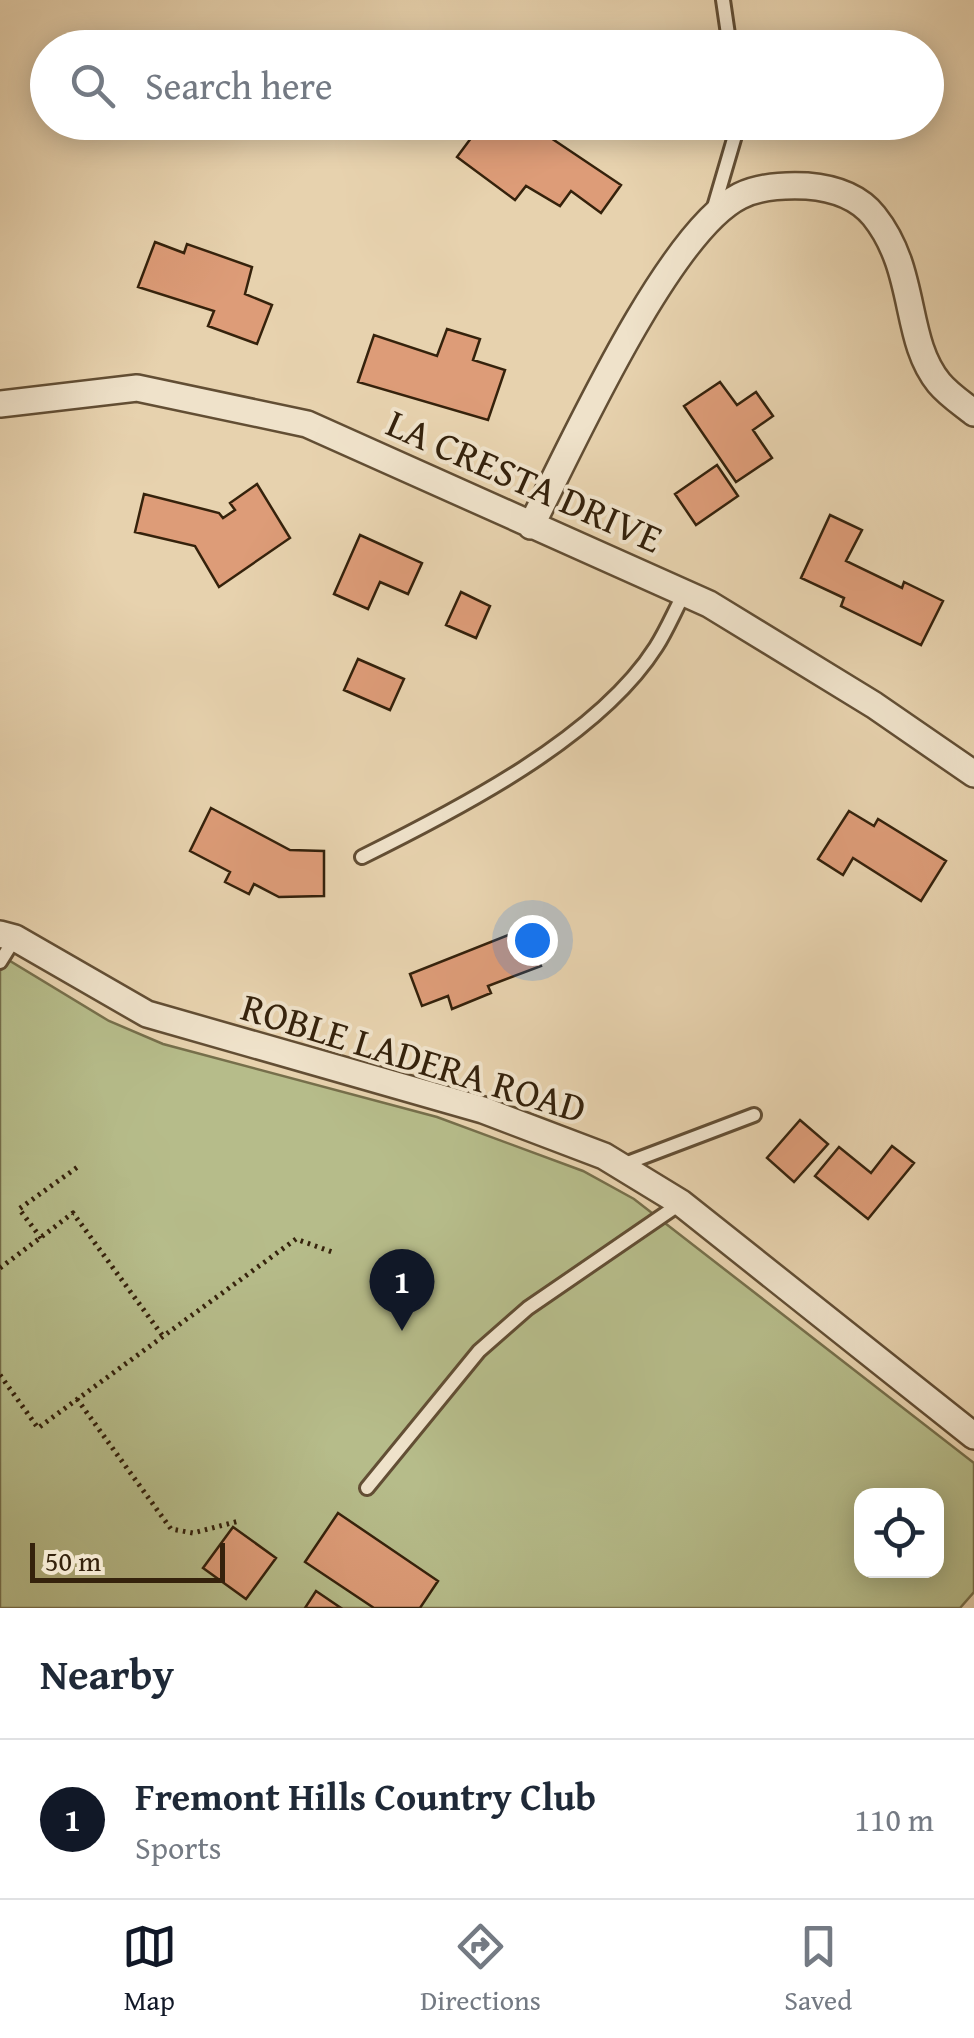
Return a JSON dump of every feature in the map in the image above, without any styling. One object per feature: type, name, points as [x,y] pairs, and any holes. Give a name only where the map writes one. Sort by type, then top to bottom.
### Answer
[{"type":"street","points":[[531,526],[656,293],[712,216],[741,195],[783,185],[832,189],[872,213],[896,248],[918,338],[938,382],[974,413]]},
{"type":"street","name":"LA CRESTA DRIVE","points":[[0,404],[137,388],[307,424],[685,592],[874,705],[974,774]]},
{"type":"street","name":"ROBLE LADERA ROAD","points":[[7,936],[147,1014],[484,1110],[620,1166],[681,1204],[974,1436]]},
{"type":"lane","points":[[723,0],[727,30]]},
{"type":"lane","points":[[712,216],[715,193],[737,140]]},
{"type":"lane","points":[[362,857],[454,811],[542,754],[612,699],[655,648],[685,592]]},
{"type":"lane","points":[[0,962],[7,936]]},
{"type":"lane","points":[[620,1166],[754,1115]]},
{"type":"lane","points":[[367,1488],[479,1351],[528,1308],[681,1204]]},
{"type":"path","points":[[41,1238],[19,1209],[79,1166]]},
{"type":"path","points":[[0,1268],[73,1213],[163,1336]]},
{"type":"path","points":[[0,1375],[38,1428],[296,1239],[334,1253]]},
{"type":"path","points":[[77,1399],[171,1529],[192,1534],[238,1521]]},
{"type":"green space","points":[[0,960],[10,961],[109,1021],[163,1044],[437,1117],[583,1171],[634,1199],[974,1463],[974,1592],[960,1608],[0,1608]]},
{"type":"building","points":[[470,140],[554,140],[621,185],[601,213],[571,191],[560,206],[526,186],[515,200],[457,157]]},
{"type":"building","points":[[155,242],[184,253],[187,244],[252,267],[245,294],[272,305],[257,344],[208,326],[214,311],[138,287]]},
{"type":"building","points":[[447,329],[480,339],[473,360],[505,370],[488,420],[358,382],[374,335],[437,356]]},
{"type":"building","points":[[720,382],[737,405],[756,392],[773,416],[753,430],[772,458],[736,482],[684,406]]},
{"type":"building","points":[[717,465],[738,496],[696,525],[675,494]]},
{"type":"building","points":[[257,484],[290,538],[219,587],[195,546],[135,532],[144,494],[219,513],[223,518],[235,510],[230,503]]},
{"type":"building","points":[[830,515],[862,530],[846,561],[902,588],[904,582],[943,601],[921,645],[841,606],[844,598],[801,578]]},
{"type":"building","points":[[360,535],[422,563],[408,594],[380,582],[368,609],[334,594]]},
{"type":"building","points":[[461,592],[490,606],[476,638],[446,625]]},
{"type":"building","points":[[358,659],[404,679],[390,710],[344,690]]},
{"type":"building","points":[[211,808],[290,850],[324,851],[324,896],[279,897],[254,884],[249,894],[225,882],[230,872],[190,851]]},
{"type":"building","points":[[849,811],[874,826],[878,819],[946,861],[921,901],[853,858],[843,875],[818,859]]},
{"type":"building","points":[[526,928],[541,966],[488,986],[491,993],[452,1009],[448,996],[422,1006],[410,974]]},
{"type":"building","points":[[800,1120],[828,1144],[794,1182],[767,1158]]},
{"type":"building","points":[[892,1146],[914,1163],[868,1219],[815,1176],[839,1147],[871,1173]]},
{"type":"building","points":[[338,1513],[438,1581],[420,1608],[374,1608],[305,1562]]},
{"type":"building","points":[[233,1527],[276,1558],[246,1599],[203,1568]]},
{"type":"building","points":[[316,1591],[341,1608],[305,1608]]},
{"type":"place","name":"Fremont Hills Country Club","points":[[402,1331]]}]
